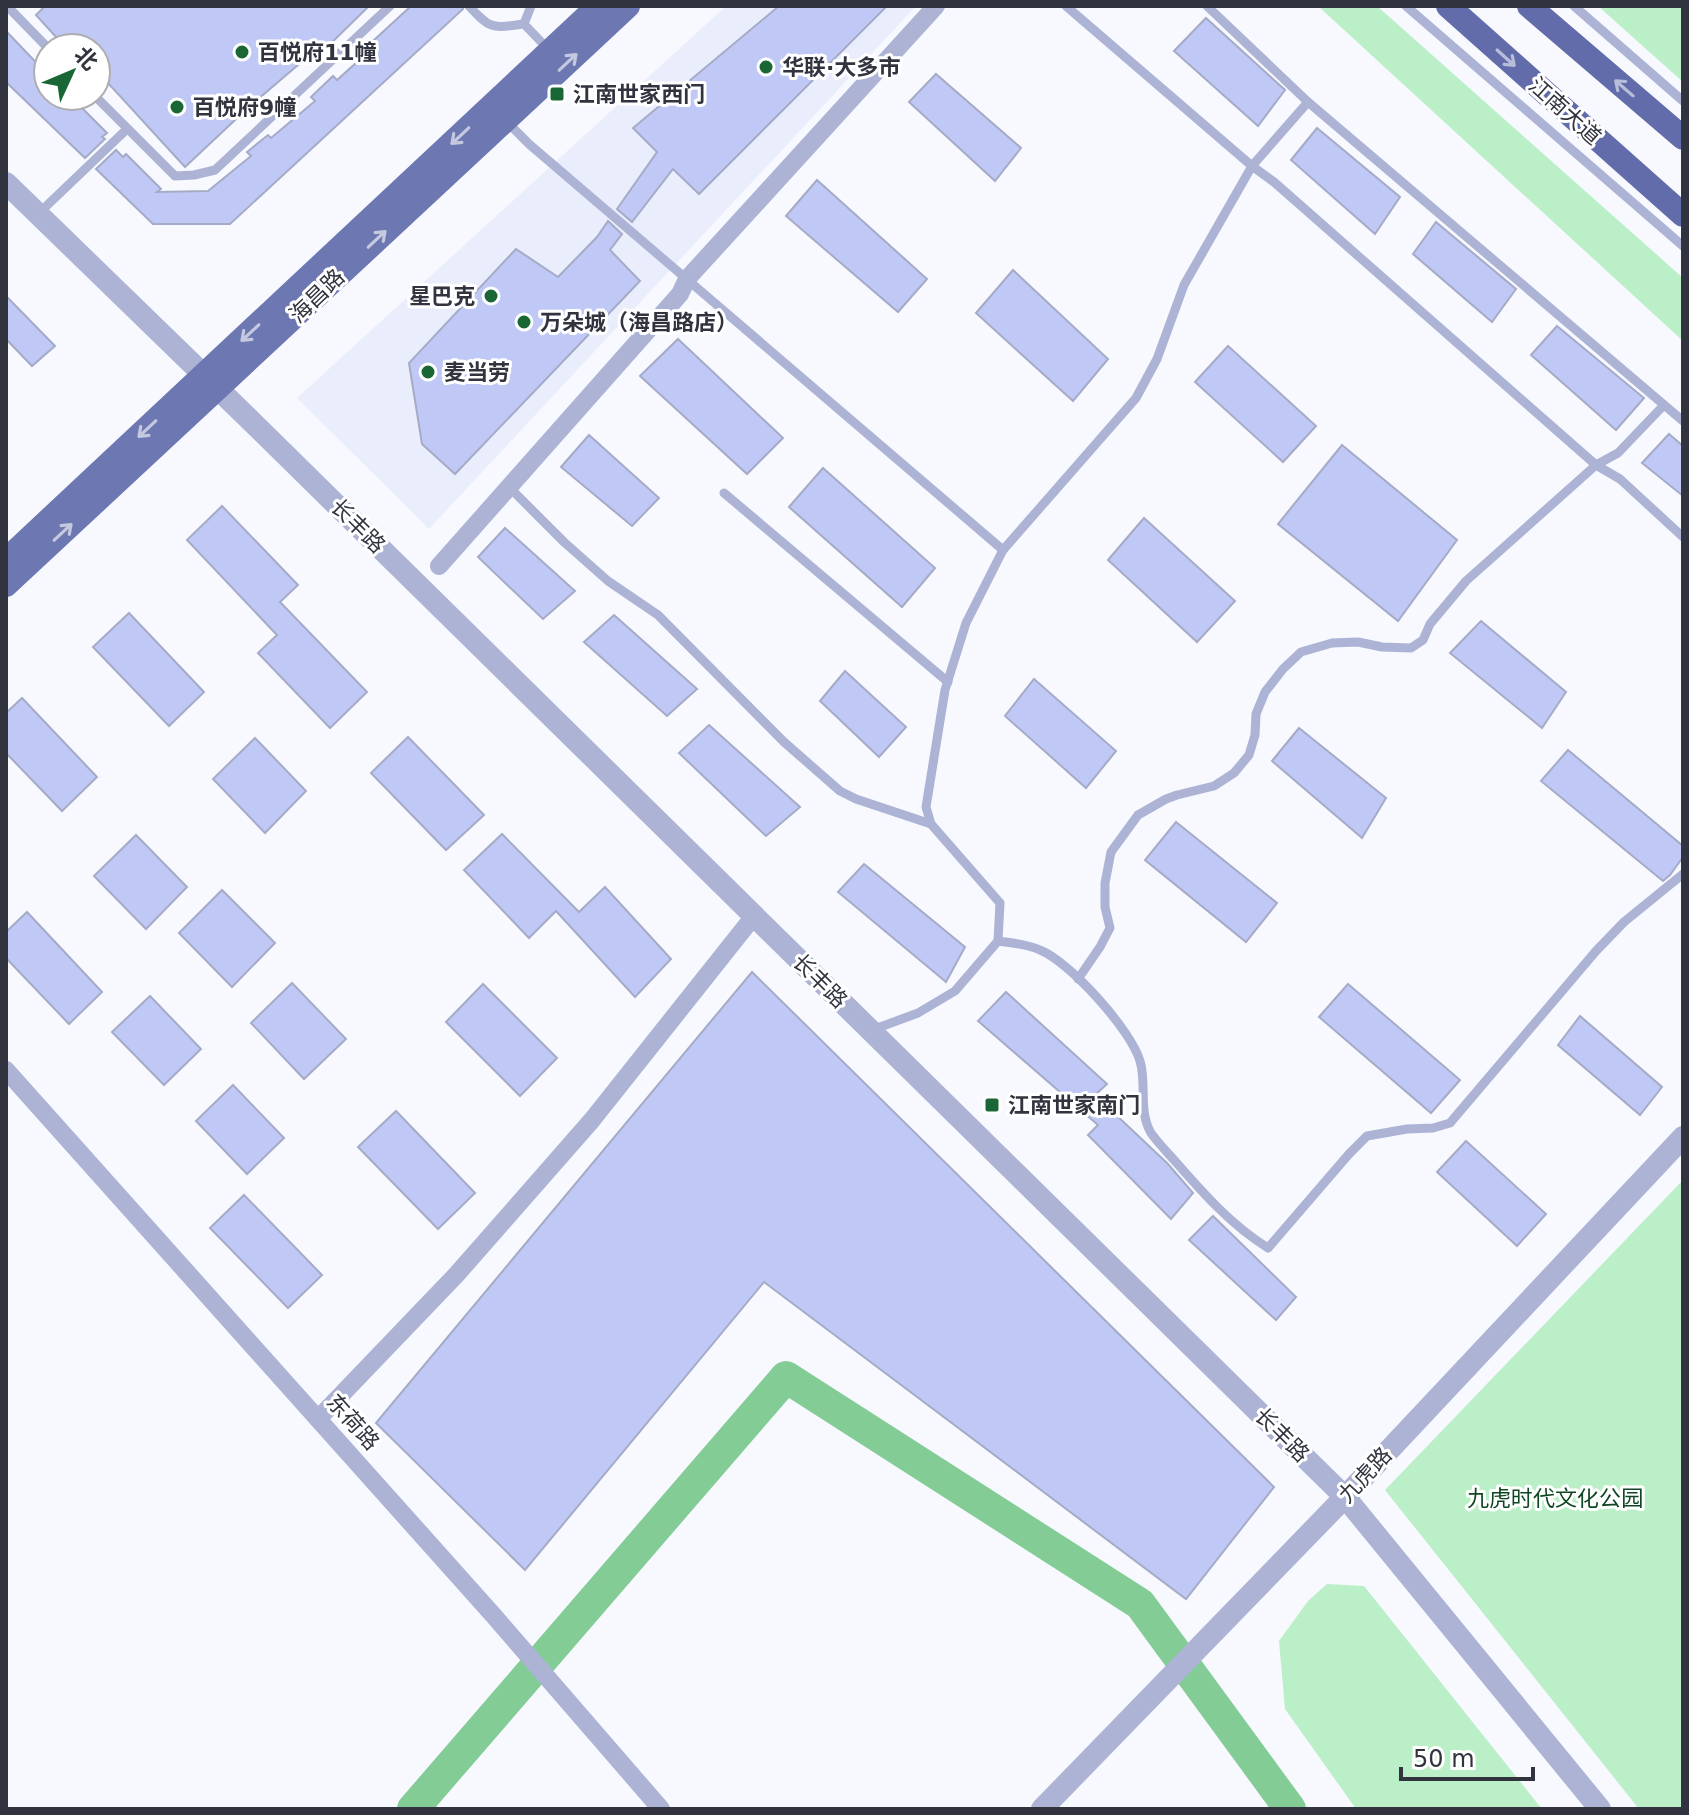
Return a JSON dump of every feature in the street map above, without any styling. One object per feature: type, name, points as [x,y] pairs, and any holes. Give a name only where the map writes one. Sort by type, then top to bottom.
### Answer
[{"type":"highway","name":"江南大道","points":[[1448,6],[1683,215]]},
{"type":"highway","points":[[1529,6],[1683,138]]},
{"type":"main road","name":"海昌路","points":[[498,114],[550,51],[598,6]]},
{"type":"main road","name":"海昌路","points":[[6,585],[212,383],[498,114],[628,6]]},
{"type":"main road","name":"海昌路","points":[[6,560],[212,383]]},
{"type":"street","points":[[439,566],[680,294],[687,279],[936,6]]},
{"type":"street","name":"长丰路","points":[[6,183],[1345,1497],[1600,1809]]},
{"type":"street","points":[[318,1419],[457,1274],[582,1132],[754,916]]},
{"type":"street","name":"东荷路","points":[[6,1070],[494,1616],[661,1809]]},
{"type":"street","name":"九虎路","points":[[1042,1809],[1345,1497],[1683,1137]]},
{"type":"lane","points":[[7,6],[32,32]]},
{"type":"lane","points":[[111,112],[175,176],[215,170],[390,6]]},
{"type":"lane","points":[[469,6],[485,23],[496,27],[524,24]]},
{"type":"lane","points":[[524,24],[531,6]]},
{"type":"lane","points":[[1066,6],[1274,182],[1596,465],[1620,479],[1683,537]]},
{"type":"lane","points":[[1207,6],[1308,102],[1683,421]]},
{"type":"lane","points":[[1406,6],[1683,246]]},
{"type":"lane","points":[[1574,6],[1683,101]]},
{"type":"lane","points":[[524,24],[550,51]]},
{"type":"lane","points":[[870,1030],[918,1013],[955,991],[998,941],[1000,903],[931,824],[926,807],[948,682],[966,623],[1003,550],[1136,398],[1157,359],[1184,285],[1252,166],[1308,102]]},
{"type":"lane","points":[[498,114],[529,144],[1003,550]]},
{"type":"lane","points":[[38,214],[127,129]]},
{"type":"lane","points":[[1078,979],[1110,928],[1105,907],[1105,883],[1111,852],[1138,815],[1166,799],[1214,786],[1234,773],[1249,755],[1255,735],[1256,714],[1265,692],[1283,669],[1301,652],[1332,643],[1358,642],[1411,648],[1423,640],[1430,624],[1466,581],[1596,465],[1618,453],[1664,405]]},
{"type":"lane","points":[[509,487],[608,581],[658,615],[784,742],[840,791],[931,824]]},
{"type":"lane","points":[[724,493],[948,682]]},
{"type":"lane","points":[[998,941],[1040,949],[1060,960],[1107,1010],[1133,1042],[1141,1064],[1143,1105],[1150,1131],[1204,1194],[1247,1235],[1268,1248],[1367,1136],[1450,1123],[1596,951],[1624,922],[1683,874]]},
{"type":"shaded area","points":[[726,6],[916,6],[429,529],[297,398]]},
{"type":"green space","points":[[1318,6],[1377,6],[1683,278],[1683,341]]},
{"type":"green space","points":[[1598,6],[1683,6],[1683,82]]},
{"type":"green space","name":"九虎时代文化公园","points":[[1683,1180],[1683,1809],[1639,1809],[1385,1490]]},
{"type":"green space","points":[[1327,1584],[1364,1586],[1542,1809],[1356,1809],[1285,1709],[1279,1641],[1308,1601]]},
{"type":"building","points":[[45,6],[369,6],[316,58],[312,53],[185,167],[112,87],[112,32],[51,32],[36,15]]},
{"type":"building","points":[[411,6],[462,6],[463,9],[230,224],[153,224],[96,169],[116,150],[123,157],[126,154],[161,189],[157,192],[208,191],[251,156],[247,152],[268,135],[271,138],[315,101],[311,97],[333,76],[337,80],[377,44],[373,41]]},
{"type":"building","name":"华联·大多市","points":[[779,6],[887,6],[699,194],[673,169],[632,222],[617,209],[657,152],[633,128]]},
{"type":"building","points":[[1206,18],[1285,90],[1258,126],[1174,51]]},
{"type":"building","points":[[6,31],[32,58],[32,107],[6,82]]},
{"type":"building","points":[[936,74],[1021,148],[995,181],[909,102]]},
{"type":"building","points":[[37,112],[86,112],[107,133],[102,137],[105,139],[85,158]]},
{"type":"building","points":[[1317,128],[1400,197],[1375,234],[1291,160]]},
{"type":"building","points":[[817,180],[927,279],[898,312],[786,216]]},
{"type":"building","name":"万朵城（海昌路店）","points":[[608,221],[622,234],[610,250],[640,281],[455,474],[422,444],[409,363],[516,249],[558,277],[597,237]]},
{"type":"building","points":[[1436,222],[1516,289],[1492,322],[1413,254]]},
{"type":"building","points":[[1013,270],[1108,359],[1073,401],[976,313]]},
{"type":"building","points":[[6,296],[55,346],[32,366],[6,339]]},
{"type":"building","points":[[1557,326],[1644,398],[1616,430],[1531,355]]},
{"type":"building","points":[[678,339],[783,438],[747,474],[640,376]]},
{"type":"building","points":[[1228,346],[1316,426],[1283,462],[1195,382]]},
{"type":"building","points":[[1669,434],[1683,446],[1683,496],[1642,463]]},
{"type":"building","points":[[589,435],[659,498],[632,526],[561,467]]},
{"type":"building","points":[[1342,445],[1457,540],[1398,621],[1278,524]]},
{"type":"building","points":[[823,468],[935,568],[902,607],[789,507]]},
{"type":"building","points":[[222,506],[298,585],[280,602],[367,692],[330,728],[258,653],[277,635],[187,540]]},
{"type":"building","points":[[1144,518],[1235,601],[1197,642],[1108,560]]},
{"type":"building","points":[[505,528],[575,591],[543,619],[478,557]]},
{"type":"building","points":[[129,613],[204,692],[169,726],[93,647]]},
{"type":"building","points":[[614,615],[697,689],[667,716],[584,642]]},
{"type":"building","points":[[1481,621],[1566,692],[1542,728],[1450,653]]},
{"type":"building","points":[[845,671],[906,727],[879,757],[820,701]]},
{"type":"building","points":[[1034,679],[1116,751],[1086,788],[1005,716]]},
{"type":"building","points":[[22,698],[97,777],[62,811],[6,753],[6,713]]},
{"type":"building","points":[[709,725],[800,807],[766,836],[679,753]]},
{"type":"building","points":[[1299,728],[1386,798],[1362,838],[1272,761]]},
{"type":"building","points":[[408,737],[484,815],[446,850],[371,773]]},
{"type":"building","points":[[255,738],[306,791],[265,833],[213,779]]},
{"type":"building","points":[[1568,750],[1683,846],[1683,857],[1663,881],[1541,781]]},
{"type":"building","points":[[1176,822],[1277,903],[1246,942],[1145,860]]},
{"type":"building","points":[[502,834],[579,912],[605,887],[671,959],[635,997],[556,911],[529,938],[464,870]]},
{"type":"building","points":[[136,835],[187,887],[146,929],[94,876]]},
{"type":"building","points":[[864,864],[965,947],[946,982],[838,892]]},
{"type":"building","points":[[222,890],[275,943],[232,987],[179,933]]},
{"type":"building","points":[[27,912],[102,992],[69,1024],[6,958],[6,932]]},
{"type":"building","points":[[752,972],[1274,1487],[1186,1599],[764,1282],[525,1570],[376,1423]]},
{"type":"building","points":[[292,983],[346,1039],[304,1079],[251,1023]]},
{"type":"building","points":[[483,984],[557,1058],[520,1096],[446,1022]]},
{"type":"building","points":[[1348,984],[1460,1080],[1431,1113],[1319,1017]]},
{"type":"building","points":[[1006,992],[1107,1084],[1095,1095],[1168,1164],[1193,1193],[1171,1219],[1088,1135],[1098,1125],[978,1021]]},
{"type":"building","points":[[150,996],[201,1049],[164,1085],[112,1032]]},
{"type":"building","points":[[1580,1016],[1662,1087],[1640,1115],[1558,1045]]},
{"type":"building","points":[[233,1085],[284,1138],[247,1174],[196,1121]]},
{"type":"building","points":[[396,1111],[475,1193],[438,1229],[358,1147]]},
{"type":"building","points":[[1466,1141],[1546,1214],[1517,1246],[1437,1172]]},
{"type":"building","points":[[244,1195],[322,1275],[288,1308],[210,1228]]},
{"type":"building","points":[[1213,1216],[1296,1297],[1276,1320],[1189,1240]]},
{"type":"waterway","points":[[413,1809],[786,1377],[1140,1604],[1290,1809]]},
{"type":"place","name":"百悦府11幢","points":[[242,52]]},
{"type":"place","name":"华联·大多市","points":[[766,67]]},
{"type":"place","name":"江南世家西门","points":[[557,94]]},
{"type":"place","name":"百悦府9幢","points":[[177,107]]},
{"type":"place","name":"星巴克","points":[[491,296]]},
{"type":"place","name":"万朵城（海昌路店）","points":[[524,322]]},
{"type":"place","name":"麦当劳","points":[[428,372]]},
{"type":"place","name":"江南世家南门","points":[[992,1105]]}]
